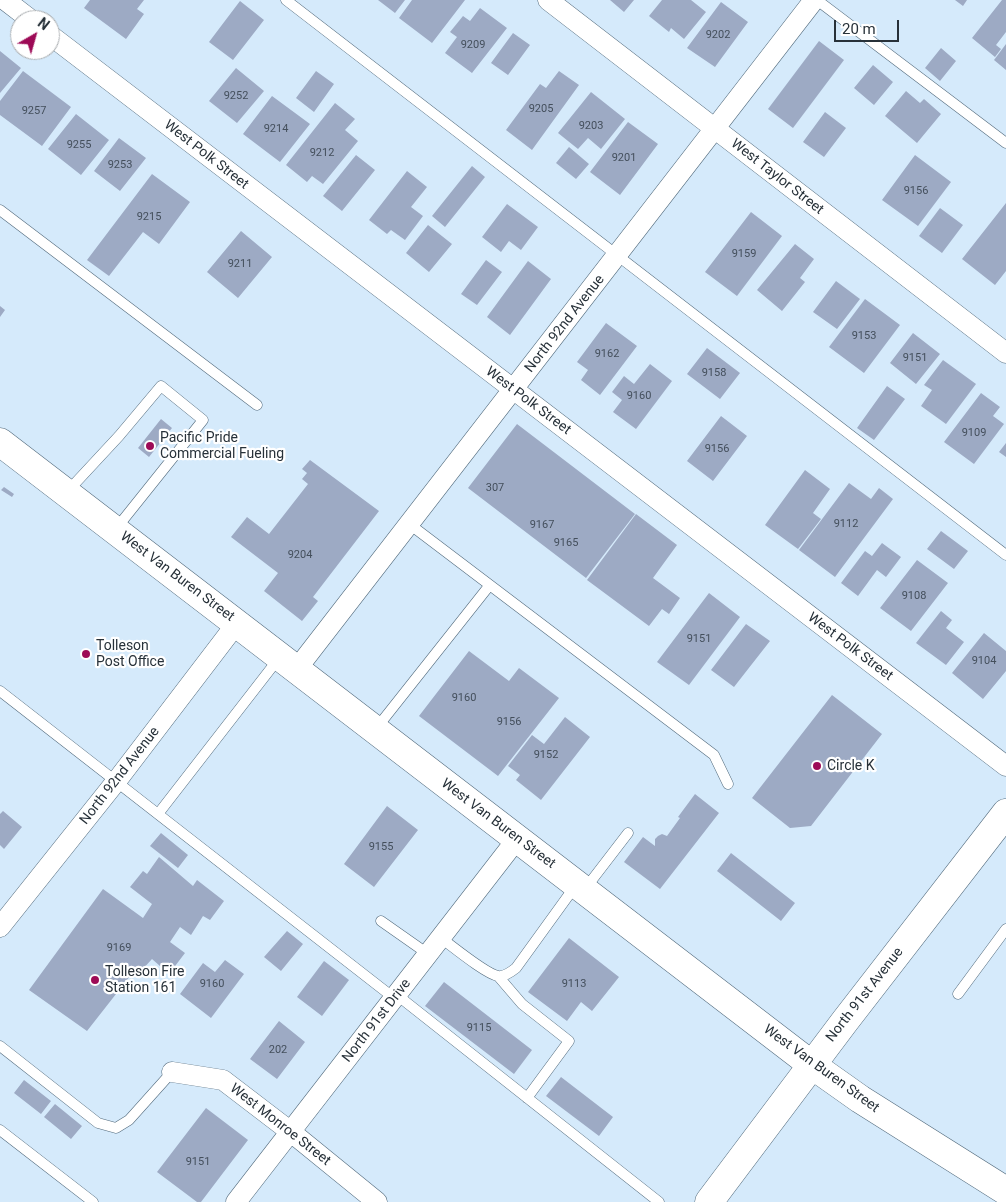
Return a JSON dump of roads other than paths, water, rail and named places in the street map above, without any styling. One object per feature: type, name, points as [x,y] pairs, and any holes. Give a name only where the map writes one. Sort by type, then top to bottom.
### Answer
[{"type":"main road","name":"West Van Buren Street","points":[[0,442],[812,1065],[860,1099],[999,1190]]},
{"type":"main road","name":"North 91st Avenue","points":[[709,1202],[1006,812]]},
{"type":"street","points":[[5,0],[18,10]]},
{"type":"street","name":"West Taylor Street","points":[[548,0],[1006,353]]},
{"type":"street","name":"North 92nd Avenue","points":[[288,663],[408,524],[514,390],[815,0]]},
{"type":"street","name":"West Polk Street","points":[[60,43],[1006,766]]},
{"type":"street","name":"North 92nd Avenue","points":[[3,917],[117,781],[237,623]]},
{"type":"street","name":"North 91st Drive","points":[[236,1202],[516,839]]},
{"type":"street","name":"West Monroe Street","points":[[172,1072],[223,1080],[377,1202]]},
{"type":"lane","points":[[286,0],[1006,555]]},
{"type":"lane","points":[[815,0],[1006,144]]},
{"type":"lane","points":[[0,210],[257,405]]},
{"type":"lane","points":[[67,493],[161,386],[203,420],[115,530]]},
{"type":"lane","points":[[408,524],[714,755],[728,784]]},
{"type":"lane","points":[[375,730],[489,586]]},
{"type":"lane","points":[[158,814],[288,663]]},
{"type":"lane","points":[[0,691],[659,1202]]},
{"type":"lane","points":[[498,976],[508,974],[516,968],[580,887],[628,833]]},
{"type":"lane","points":[[381,921],[428,954]]},
{"type":"lane","points":[[958,994],[1006,929]]},
{"type":"lane","points":[[441,938],[489,972],[498,976],[522,1004],[569,1042],[527,1098]]},
{"type":"lane","points":[[0,1046],[98,1122],[116,1128],[129,1120],[172,1072]]},
{"type":"lane","points":[[0,1130],[93,1202]]},
{"type":"place","name":"Pacific Pride Commercial Fueling","points":[[150,446]]},
{"type":"place","name":"Tolleson Post Office","points":[[86,654]]},
{"type":"place","name":"Circle K","points":[[817,766]]},
{"type":"place","name":"Tolleson Fire Station 161","points":[[95,980]]}]
